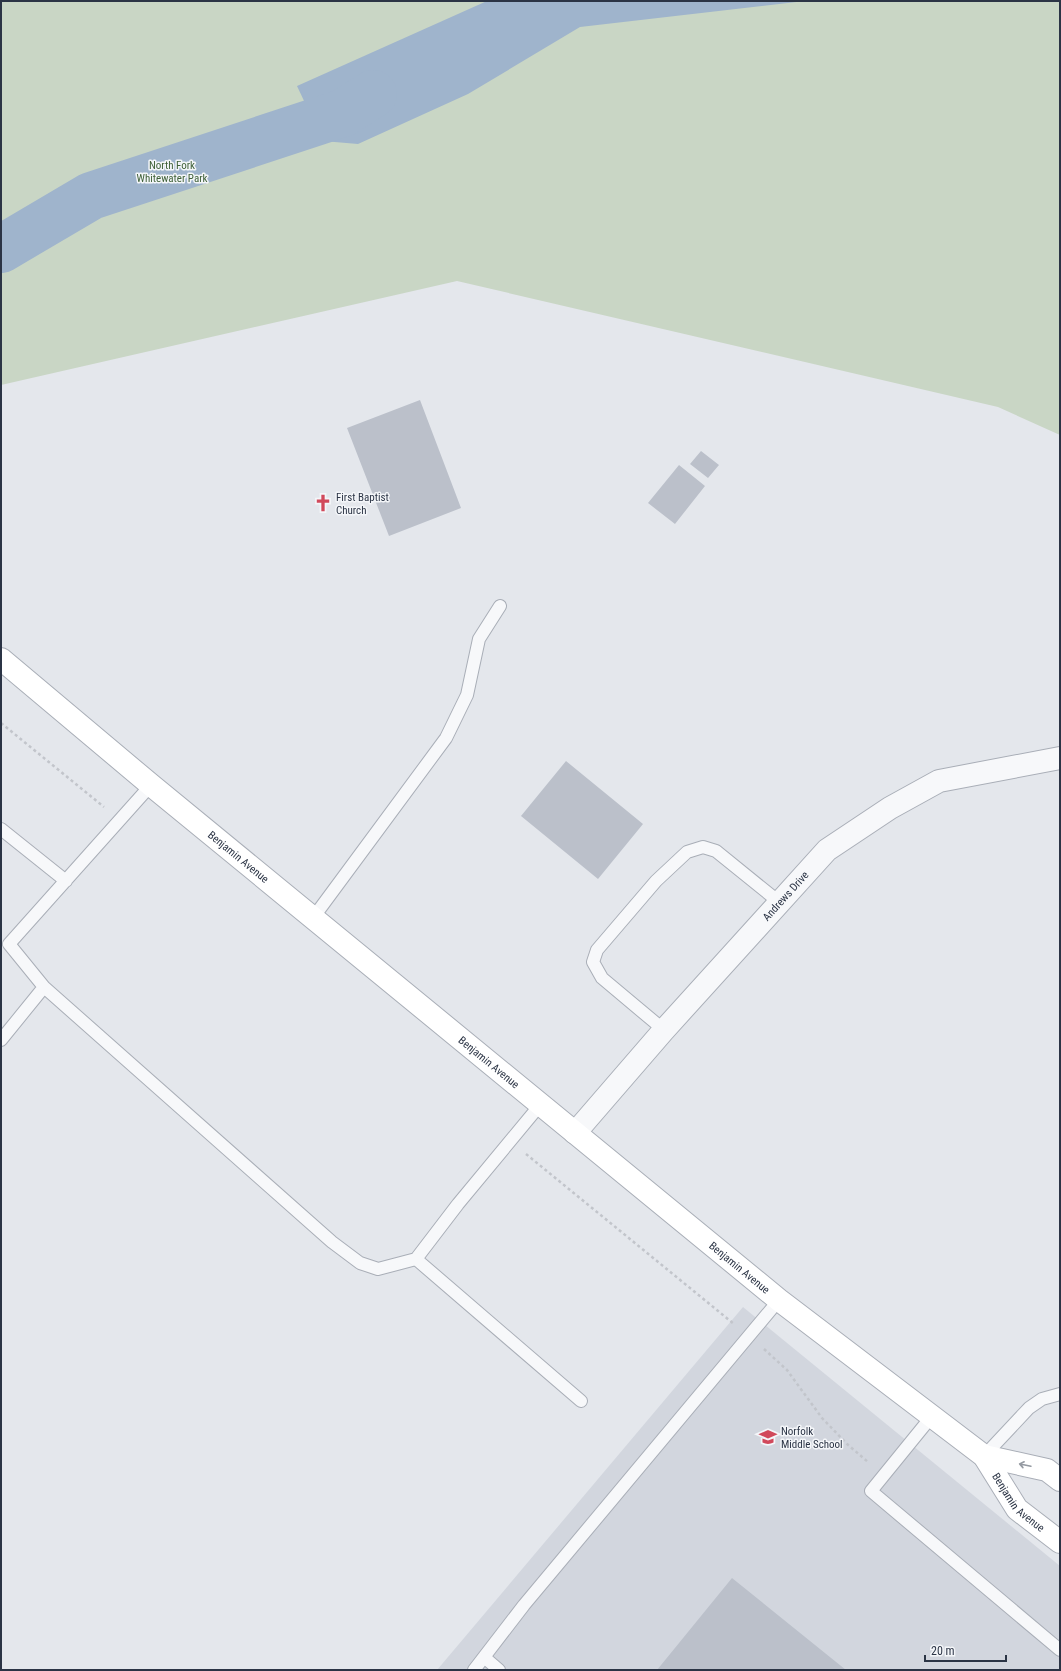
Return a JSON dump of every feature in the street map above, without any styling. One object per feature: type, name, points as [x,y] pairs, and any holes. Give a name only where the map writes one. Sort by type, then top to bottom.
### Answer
[{"type":"main road","name":"Benjamin Avenue","points":[[1,659],[151,785],[779,1300],[984,1456],[1017,1509],[1060,1542]]},
{"type":"main road","name":"Benjamin Avenue","points":[[984,1456],[1047,1470],[1060,1480]]},
{"type":"street","name":"Andrews Drive","points":[[574,1133],[664,1030],[827,850],[890,808],[939,782],[1060,758]]},
{"type":"lane","points":[[313,918],[446,738],[467,695],[480,639],[500,606]]},
{"type":"lane","points":[[151,785],[66,881],[5,943],[44,987],[332,1242],[360,1263],[378,1269],[416,1259],[458,1204],[540,1105]]},
{"type":"lane","points":[[1,828],[66,881]]},
{"type":"lane","points":[[664,1030],[602,978],[593,962],[597,950],[656,881],[687,852],[703,847],[716,851],[779,902]]},
{"type":"lane","points":[[1,1040],[44,987]]},
{"type":"lane","points":[[416,1259],[581,1401]]},
{"type":"lane","points":[[474,1670],[524,1604],[779,1300]]},
{"type":"lane","points":[[984,1456],[1029,1408],[1042,1399],[1060,1394]]},
{"type":"lane","points":[[932,1416],[871,1491],[1060,1650]]},
{"type":"lane","points":[[484,1657],[499,1670]]},
{"type":"path","points":[[1,723],[120,820]]},
{"type":"path","points":[[510,1141],[749,1336],[787,1370],[822,1418],[847,1444],[884,1476]]},
{"type":"shaded area","name":"Norfolk Middle School","points":[[743,1307],[1060,1566],[1060,1670],[437,1670]]},
{"type":"green space","name":"North Fork Whitewater Park","points":[[1,1],[1060,1],[1060,435],[998,407],[457,281],[1,385]]},
{"type":"water","points":[[487,1],[805,1],[580,27],[468,94],[358,144],[323,141],[297,86]]},
{"type":"building","points":[[420,400],[461,508],[389,536],[347,428]]},
{"type":"building","points":[[701,451],[719,465],[708,478],[690,464]]},
{"type":"building","points":[[679,465],[705,486],[675,524],[648,503]]},
{"type":"building","points":[[566,761],[643,824],[598,879],[521,816]]},
{"type":"building","points":[[732,1578],[846,1670],[657,1670]]},
{"type":"waterway","points":[[1,249],[91,196],[343,113],[373,94]]},
{"type":"place","name":"First Baptist Church","points":[[323,503]]},
{"type":"place","name":"Norfolk Middle School","points":[[768,1437]]}]
